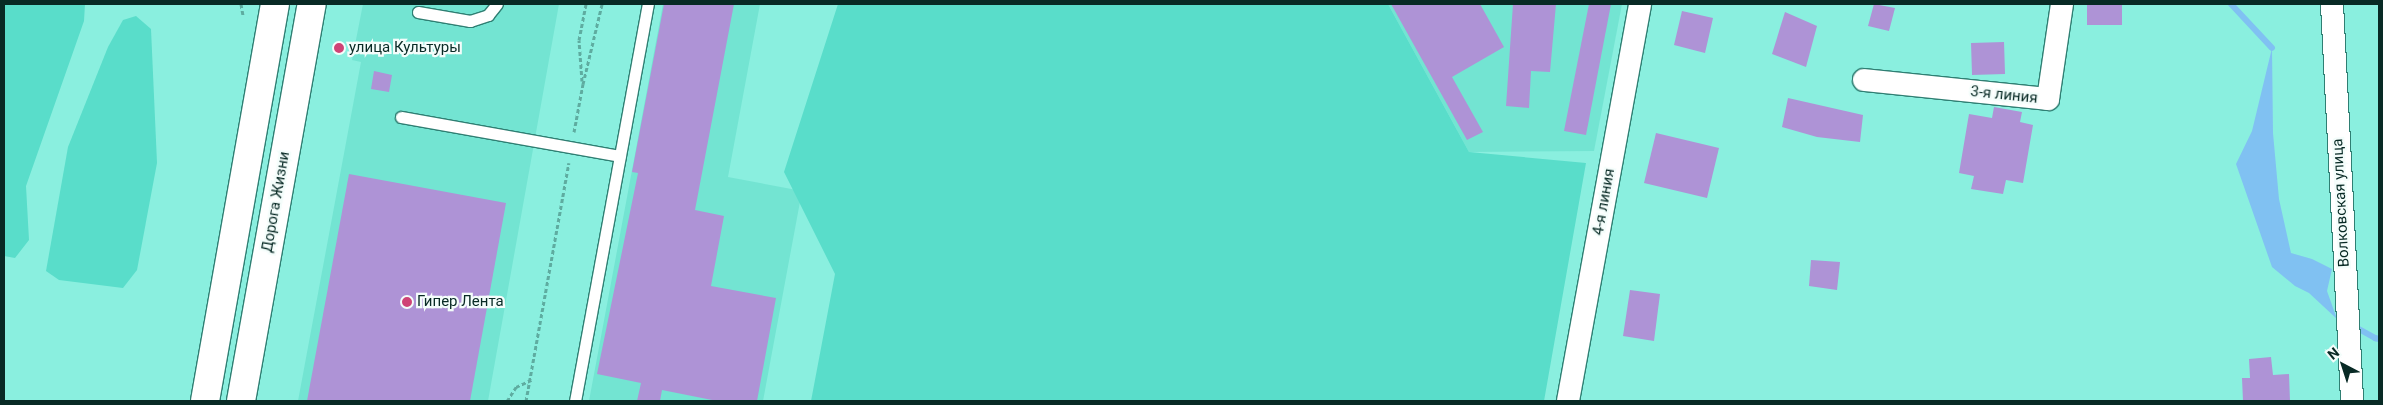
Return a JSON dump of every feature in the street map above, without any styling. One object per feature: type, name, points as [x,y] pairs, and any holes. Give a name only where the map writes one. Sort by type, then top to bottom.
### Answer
[{"type":"main road","points":[[205,401],[275,4]]},
{"type":"main road","name":"Дорога Жизни","points":[[240,401],[312,4]]},
{"type":"street","name":"4-я линия","points":[[1568,401],[1640,4]]},
{"type":"street","name":"3-я линия","points":[[1864,80],[2048,99],[2062,4]]},
{"type":"street","name":"Волковская улица","points":[[2332,4],[2352,401]]},
{"type":"lane","points":[[418,12],[470,21],[488,15],[497,4]]},
{"type":"lane","points":[[575,401],[648,4]]},
{"type":"lane","points":[[401,117],[620,156]]},
{"type":"path","points":[[241,4],[243,15]]},
{"type":"path","points":[[583,84],[579,40],[586,4]]},
{"type":"path","points":[[526,401],[532,380],[583,84],[602,4]]},
{"type":"path","points":[[507,401],[516,387],[532,380]]},
{"type":"shaded area","points":[[4,4],[85,4],[84,21],[26,186],[29,240],[15,258],[4,256]]},
{"type":"shaded area","points":[[363,4],[559,4],[488,401],[298,401],[361,62],[352,60]]},
{"type":"shaded area","points":[[663,4],[760,4],[728,177],[802,191],[763,401],[589,401]]},
{"type":"shaded area","points":[[838,4],[1388,4],[1469,152],[1586,163],[1544,401],[811,401],[835,274],[784,172]]},
{"type":"shaded area","points":[[1388,4],[1622,4],[1594,151],[1469,152]]},
{"type":"shaded area","points":[[136,16],[151,29],[157,163],[137,270],[123,288],[59,280],[46,271],[68,147],[108,47],[123,20]]},
{"type":"water","points":[[2272,48],[2273,133],[2279,199],[2291,253],[2312,259],[2332,269],[2327,291],[2337,319],[2309,293],[2295,286],[2272,267],[2236,164],[2252,131]]},
{"type":"building","points":[[664,4],[734,4],[695,210],[724,216],[711,286],[776,298],[757,401],[717,401],[662,390],[660,401],[637,401],[641,383],[597,374],[638,173],[632,172]]},
{"type":"building","points":[[1391,4],[1480,4],[1504,47],[1452,77],[1483,132],[1467,140]]},
{"type":"building","points":[[1513,4],[1556,4],[1550,72],[1531,71],[1529,108],[1506,106]]},
{"type":"building","points":[[1589,4],[1611,4],[1586,135],[1564,131]]},
{"type":"building","points":[[1874,4],[1895,8],[1889,31],[1868,26]]},
{"type":"building","points":[[2087,4],[2122,4],[2122,25],[2087,25]]},
{"type":"building","points":[[1682,11],[1713,18],[1705,53],[1674,45]]},
{"type":"building","points":[[1785,12],[1817,26],[1806,67],[1772,54]]},
{"type":"building","points":[[2004,42],[2005,74],[1972,75],[1971,43]]},
{"type":"building","points":[[374,71],[392,75],[389,92],[371,89]]},
{"type":"building","points":[[1788,98],[1863,115],[1860,142],[1817,137],[1782,127]]},
{"type":"building","points":[[1994,107],[2022,112],[2020,122],[2033,125],[2023,183],[2006,180],[2003,194],[1971,189],[1974,176],[1959,173],[1969,114],[1992,118]]},
{"type":"building","points":[[1656,133],[1719,148],[1707,198],[1644,183]]},
{"type":"building","name":"Гипер Лента","points":[[349,174],[506,203],[470,401],[307,401]]},
{"type":"building","points":[[1811,260],[1840,262],[1837,290],[1809,286]]},
{"type":"building","points":[[1630,290],[1660,294],[1654,341],[1623,336]]},
{"type":"building","points":[[2271,357],[2273,375],[2289,374],[2290,401],[2243,401],[2242,378],[2250,378],[2249,359]]},
{"type":"waterway","points":[[2231,4],[2272,48]]},
{"type":"waterway","points":[[2357,328],[2379,339]]},
{"type":"place","name":"улица Культуры","points":[[339,48]]},
{"type":"place","name":"Гипер Лента","points":[[407,302]]}]
